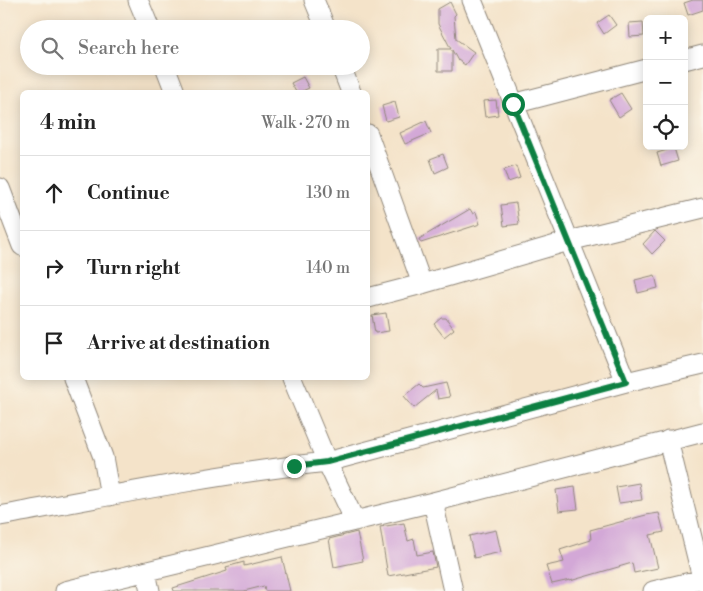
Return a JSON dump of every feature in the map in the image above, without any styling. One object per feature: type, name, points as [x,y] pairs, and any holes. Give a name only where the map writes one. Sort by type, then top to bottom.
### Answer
[{"type":"street","points":[[138,0],[146,20]]},
{"type":"street","points":[[314,0],[322,20]]},
{"type":"street","points":[[472,0],[626,382]]},
{"type":"street","points":[[688,59],[703,55]]},
{"type":"street","points":[[513,104],[643,70]]},
{"type":"street","points":[[168,75],[174,90]]},
{"type":"street","points":[[344,75],[350,90]]},
{"type":"street","points":[[370,140],[422,284]]},
{"type":"street","points":[[0,188],[20,241]]},
{"type":"street","points":[[370,297],[569,241],[703,208]]},
{"type":"street","points":[[0,516],[284,467],[327,462],[626,382],[703,364]]},
{"type":"street","points":[[74,380],[103,457],[110,496]]},
{"type":"street","points":[[293,380],[327,462],[355,521]]},
{"type":"street","points":[[65,591],[433,502],[703,432]]},
{"type":"street","points":[[653,591],[703,580],[668,440]]},
{"type":"street","points":[[433,502],[453,591]]},
{"type":"street","points":[[146,572],[150,591]]},
{"type":"building","points":[[693,0],[703,0],[703,10],[688,15],[684,3]]},
{"type":"building","points":[[450,2],[456,14],[454,16],[456,39],[474,52],[465,65],[458,61],[452,50],[452,71],[438,71],[438,49],[451,49],[438,24],[438,9]]},
{"type":"building","points":[[609,15],[616,25],[604,34],[597,23]]},
{"type":"building","points":[[643,22],[643,36],[630,37],[629,23]]},
{"type":"building","points":[[303,77],[309,88],[295,90],[291,83]]},
{"type":"building","points":[[621,93],[631,109],[619,117],[609,100]]},
{"type":"building","points":[[496,100],[498,115],[485,117],[483,101]]},
{"type":"building","points":[[395,102],[399,117],[386,121],[382,106]]},
{"type":"building","points":[[426,121],[431,133],[405,144],[400,133]]},
{"type":"building","points":[[675,150],[678,161],[661,166],[657,153]]},
{"type":"building","points":[[443,154],[448,167],[435,173],[430,159]]},
{"type":"building","points":[[516,166],[520,178],[508,182],[504,170]]},
{"type":"building","points":[[516,203],[519,224],[504,226],[501,205]]},
{"type":"building","points":[[470,209],[473,214],[476,212],[480,224],[421,243],[419,239]]},
{"type":"building","points":[[655,231],[665,241],[652,254],[643,244]]},
{"type":"building","points":[[655,275],[658,288],[638,293],[635,280]]},
{"type":"building","points":[[386,313],[389,331],[375,333],[372,315]]},
{"type":"building","points":[[441,318],[446,318],[454,329],[444,337],[434,324]]},
{"type":"building","points":[[446,383],[450,397],[438,399],[436,390],[414,408],[404,396],[419,384],[423,388]]},
{"type":"building","points":[[639,483],[642,500],[619,503],[616,487]]},
{"type":"building","points":[[575,487],[578,509],[559,511],[556,490]]},
{"type":"building","points":[[659,513],[664,532],[650,535],[658,568],[634,573],[632,563],[570,581],[552,584],[546,566],[564,562],[560,550],[591,540],[590,530]]},
{"type":"building","points":[[404,523],[408,541],[414,539],[417,555],[433,552],[436,567],[388,576],[380,527]]},
{"type":"building","points":[[496,530],[501,552],[474,558],[469,536]]},
{"type":"building","points":[[357,532],[363,561],[334,567],[329,539]]},
{"type":"building","points":[[282,557],[290,591],[265,591],[264,586],[244,591],[174,591],[173,588],[227,571],[226,567],[244,562],[244,566]]},
{"type":"route","points":[[294,466],[327,462],[626,382],[513,104]]}]
